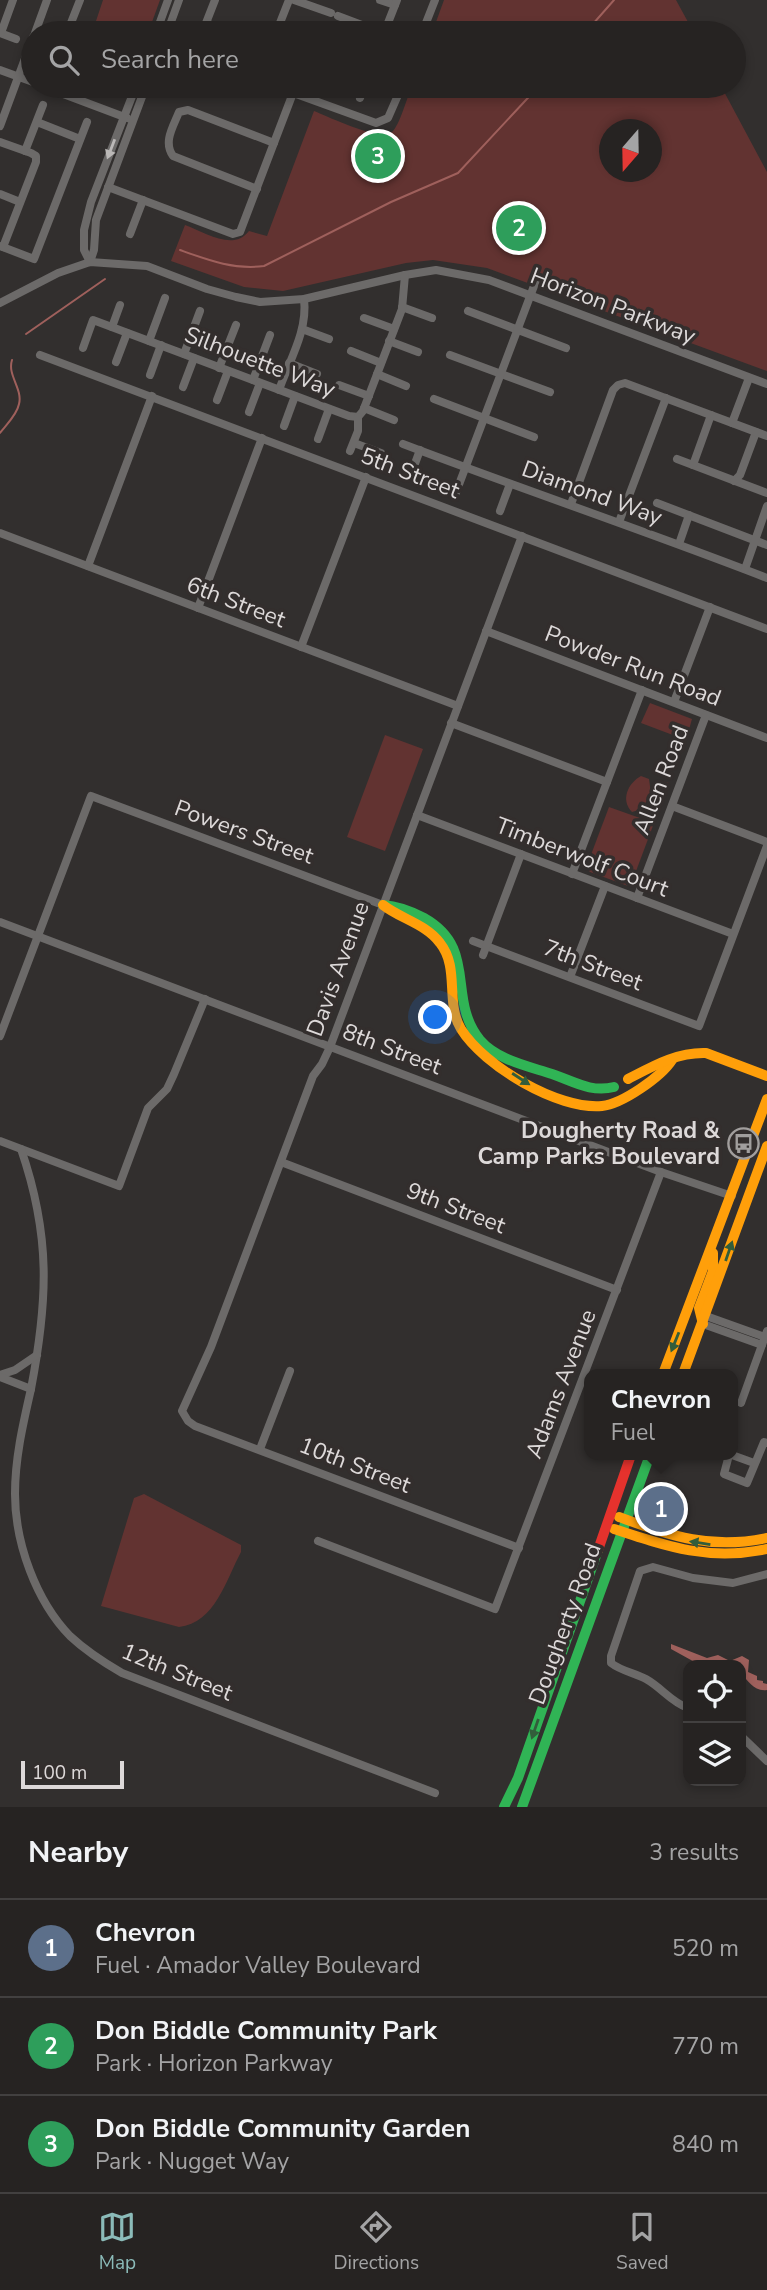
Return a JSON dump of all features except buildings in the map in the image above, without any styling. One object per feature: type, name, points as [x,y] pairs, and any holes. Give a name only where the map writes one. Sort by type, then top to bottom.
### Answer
[{"type":"main road","points":[[383,905],[391,913],[427,928],[442,944],[452,969],[454,1008],[459,1026],[469,1041],[482,1054],[538,1090],[577,1105],[600,1107],[615,1103],[666,1071],[672,1060]]},
{"type":"main road","points":[[383,905],[393,905],[426,918],[449,939],[458,957],[462,976],[463,1009],[470,1027],[495,1053],[595,1090],[614,1087]]},
{"type":"main road","points":[[628,1079],[660,1061],[696,1052],[767,1076]]},
{"type":"main road","points":[[665,1369],[767,1099]]},
{"type":"main road","points":[[685,1369],[767,1146]]},
{"type":"main road","points":[[705,1320],[699,1308],[713,1271],[712,1247]]},
{"type":"main road","name":"Dougherty Road","points":[[504,1807],[519,1778],[629,1460]]},
{"type":"main road","name":"Dougherty Road","points":[[523,1807],[648,1460]]},
{"type":"main road","points":[[610,1514],[685,1540],[708,1545],[744,1544],[767,1538]]},
{"type":"main road","points":[[605,1526],[692,1554],[742,1556],[767,1549]]},
{"type":"street","points":[[13,0],[1,33],[16,39]]},
{"type":"street","points":[[39,21],[47,0]]},
{"type":"street","points":[[161,21],[169,0]]},
{"type":"street","points":[[171,21],[179,0]]},
{"type":"street","points":[[207,21],[215,0]]},
{"type":"street","points":[[282,21],[292,0],[351,21]]},
{"type":"street","points":[[380,0],[396,3],[388,21]]},
{"type":"street","points":[[427,21],[435,0]]},
{"type":"street","points":[[71,21],[78,1]]},
{"type":"street","points":[[0,126],[21,69]]},
{"type":"street","points":[[0,70],[21,78]]},
{"type":"street","points":[[74,98],[133,120]]},
{"type":"street","points":[[90,262],[84,250],[84,230],[91,202],[131,98]]},
{"type":"street","points":[[90,262],[94,250],[96,220],[141,98]]},
{"type":"street","points":[[108,187],[233,233],[240,232],[291,98]]},
{"type":"street","points":[[306,98],[370,122],[383,122],[393,111],[398,98]]},
{"type":"street","points":[[25,151],[43,105]]},
{"type":"street","points":[[257,189],[173,156],[167,142],[179,112],[188,110],[274,142]]},
{"type":"street","points":[[37,122],[80,139]]},
{"type":"street","points":[[0,142],[36,156],[36,162],[1,247],[34,259],[87,122]]},
{"type":"street","points":[[0,194],[20,202]]},
{"type":"street","points":[[130,234],[143,200]]},
{"type":"street","name":"Horizon Parkway","points":[[0,303],[58,273],[90,262],[147,266],[236,298],[260,302],[304,299],[436,270],[489,280],[767,384]]},
{"type":"street","points":[[381,453],[352,447],[359,427],[358,417],[369,396],[402,307],[405,275]]},
{"type":"street","points":[[456,495],[537,278]]},
{"type":"street","points":[[149,341],[165,298]]},
{"type":"street","points":[[279,390],[305,318],[304,299]]},
{"type":"street","points":[[112,327],[120,305]]},
{"type":"street","points":[[402,307],[432,318]]},
{"type":"street","points":[[184,354],[200,311]]},
{"type":"street","points":[[468,311],[566,348]]},
{"type":"street","points":[[364,318],[394,329]]},
{"type":"street","name":"Silhouette Way","points":[[83,348],[93,320],[353,418],[358,417]]},
{"type":"street","points":[[217,400],[236,325]]},
{"type":"street","points":[[302,328],[329,339]]},
{"type":"street","points":[[116,362],[127,332]]},
{"type":"street","points":[[249,412],[270,335]]},
{"type":"street","points":[[390,341],[418,352]]},
{"type":"street","points":[[150,374],[160,345]]},
{"type":"street","points":[[351,351],[381,363]]},
{"type":"street","name":"5th Street","points":[[40,355],[767,629]]},
{"type":"street","points":[[450,355],[550,392]]},
{"type":"street","points":[[183,387],[194,358]]},
{"type":"street","points":[[289,363],[317,374]]},
{"type":"street","points":[[377,374],[406,386]]},
{"type":"street","points":[[732,423],[748,378]]},
{"type":"street","points":[[571,504],[613,390],[625,383],[767,436]]},
{"type":"street","points":[[339,385],[369,396]]},
{"type":"street","points":[[88,566],[152,396]]},
{"type":"street","points":[[284,426],[295,396]]},
{"type":"street","points":[[619,522],[666,398]]},
{"type":"street","points":[[434,399],[534,437]]},
{"type":"street","points":[[364,408],[394,420]]},
{"type":"street","points":[[318,439],[329,409]]},
{"type":"street","points":[[693,465],[711,415]]},
{"type":"street","points":[[734,481],[740,475],[756,432]]},
{"type":"street","points":[[198,608],[262,438]]},
{"type":"street","name":"Diamond Way","points":[[403,444],[767,578]]},
{"type":"street","points":[[410,477],[420,450]]},
{"type":"street","points":[[677,459],[767,493]]},
{"type":"street","points":[[301,647],[366,477]]},
{"type":"street","points":[[500,511],[510,484]]},
{"type":"street","points":[[657,503],[767,545]]},
{"type":"street","points":[[745,569],[767,506]]},
{"type":"street","points":[[678,544],[689,516]]},
{"type":"street","name":"6th Street","points":[[0,533],[458,706]]},
{"type":"street","name":"Davis Avenue","points":[[182,1411],[211,1347],[313,1076],[330,1047],[522,536]]},
{"type":"street","points":[[674,702],[710,607]]},
{"type":"street","name":"Powder Run Road","points":[[486,631],[767,737]]},
{"type":"street","points":[[572,874],[642,690]]},
{"type":"street","name":"Allen Road","points":[[637,898],[706,715]]},
{"type":"street","points":[[452,723],[607,782]]},
{"type":"street","name":"Powers Street","points":[[37,936],[91,796],[383,905]]},
{"type":"street","points":[[672,806],[767,844],[733,934]]},
{"type":"street","name":"Timberwolf Court","points":[[417,815],[733,934]]},
{"type":"street","points":[[482,955],[521,854]]},
{"type":"street","points":[[570,977],[605,886]]},
{"type":"street","name":"8th Street","points":[[0,922],[732,1196]]},
{"type":"street","name":"7th Street","points":[[473,940],[699,1026],[733,934]]},
{"type":"street","points":[[0,1036],[37,936]]},
{"type":"street","points":[[0,1141],[119,1186],[148,1108],[167,1089],[205,999]]},
{"type":"street","name":"12th Street","points":[[20,1149],[29,1172],[38,1214],[45,1282],[44,1313],[17,1457],[15,1497],[23,1549],[33,1576],[55,1617],[68,1634],[100,1661],[122,1673],[435,1793]]},
{"type":"street","name":"9th Street","points":[[281,1162],[617,1290]]},
{"type":"street","name":"Adams Avenue","points":[[587,1369],[662,1172]]},
{"type":"street","points":[[705,1320],[765,1338],[741,1403]]},
{"type":"street","points":[[0,1376],[15,1370],[37,1355]]},
{"type":"street","points":[[260,1449],[290,1371]]},
{"type":"street","points":[[0,1376],[31,1389]]},
{"type":"street","name":"Adams Avenue","points":[[318,1541],[495,1609],[584,1377]]},
{"type":"street","name":"10th Street","points":[[182,1411],[195,1426],[519,1548]]},
{"type":"street","points":[[729,1460],[724,1474],[747,1483],[764,1442],[767,1443]]},
{"type":"street","points":[[738,1458],[754,1464]]},
{"type":"street","points":[[683,1706],[670,1699],[650,1681],[617,1668],[611,1662],[640,1571],[653,1567],[733,1583],[767,1574]]},
{"type":"street","points":[[746,1741],[767,1761]]},
{"type":"shaded area","points":[[103,0],[160,0],[152,21],[96,21]]},
{"type":"shaded area","points":[[444,0],[676,0],[687,21],[436,21]]},
{"type":"shaded area","points":[[407,98],[727,98],[767,172],[767,371],[487,268],[433,260],[406,263],[283,291],[244,287],[171,261],[185,225],[227,240],[235,240],[249,231],[267,236],[314,111],[354,128],[377,134],[392,132]]},
{"type":"shaded area","points":[[650,703],[692,719],[686,740],[641,723]]},
{"type":"shaded area","points":[[385,735],[423,749],[385,851],[347,837]]},
{"type":"shaded area","points":[[641,776],[649,779],[651,794],[642,809],[632,812],[628,807],[627,792],[632,783]]},
{"type":"shaded area","points":[[659,780],[669,783],[655,822],[637,815],[648,805],[654,785]]},
{"type":"shaded area","points":[[609,807],[654,823],[632,882],[628,886],[590,872],[586,868]]},
{"type":"shaded area","points":[[144,1494],[241,1545],[241,1552],[218,1598],[202,1618],[191,1624],[179,1627],[101,1606],[134,1498]]},
{"type":"shaded area","points":[[671,1644],[707,1658],[718,1655],[728,1660],[691,1660],[671,1649]]},
{"type":"shaded area","points":[[742,1656],[749,1660],[748,1672],[767,1684],[767,1690],[752,1685],[746,1679],[746,1660],[732,1660]]},
{"type":"waterway","points":[[596,21],[614,0]]},
{"type":"waterway","points":[[180,250],[211,261],[264,266],[391,202],[458,173],[528,98]]},
{"type":"waterway","points":[[26,334],[105,279]]},
{"type":"waterway","points":[[0,433],[14,416],[20,398],[12,371],[12,360]]},
{"type":"traffic: fast","points":[[383,905],[404,909],[441,930],[457,959],[470,1024],[487,1047],[513,1061],[582,1085],[614,1087]]},
{"type":"traffic: fast","points":[[522,1807],[648,1460]]},
{"type":"traffic: fast","points":[[504,1807],[518,1778],[598,1550]]},
{"type":"traffic: slow","points":[[383,905],[421,926],[440,943],[449,963],[454,1008],[461,1029],[487,1057],[524,1083],[565,1101],[602,1106],[640,1089],[672,1060]]},
{"type":"traffic: slow","points":[[628,1079],[675,1057],[695,1053],[706,1053],[767,1076]]},
{"type":"traffic: slow","points":[[665,1369],[767,1099]]},
{"type":"traffic: slow","points":[[685,1369],[767,1146]]},
{"type":"traffic: slow","points":[[703,1324],[699,1308],[713,1271],[713,1253]]},
{"type":"traffic: slow","points":[[619,1517],[656,1530],[709,1542],[767,1538]]},
{"type":"traffic: slow","points":[[614,1529],[671,1546],[707,1553],[767,1549]]},
{"type":"traffic: jam","points":[[598,1550],[629,1460]]},
{"type":"place","name":"Don Biddle Community Garden","points":[[378,156]]},
{"type":"place","name":"Don Biddle Community Park","points":[[519,228]]},
{"type":"place","name":"Dougherty Road & Camp Parks Boulevard","points":[[743,1143]]},
{"type":"place","name":"Chevron","points":[[661,1509]]}]
